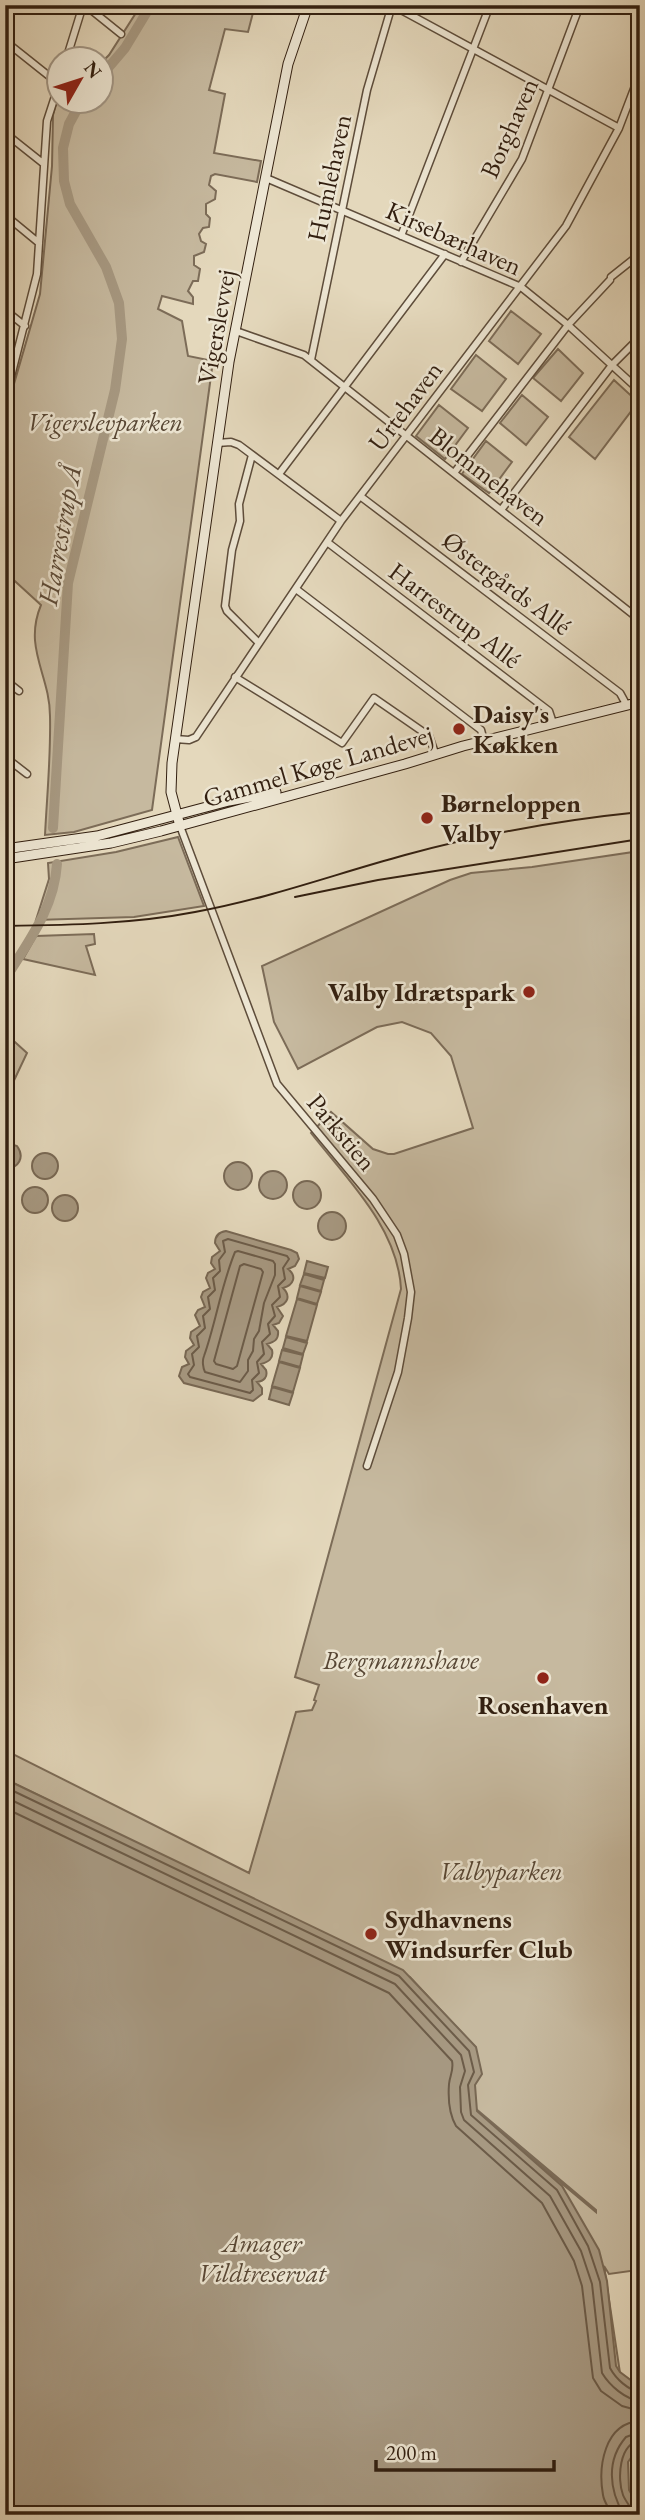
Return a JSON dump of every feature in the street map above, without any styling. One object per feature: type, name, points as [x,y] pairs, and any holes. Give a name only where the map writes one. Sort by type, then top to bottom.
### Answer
[{"type":"main road","name":"Vigerslevvej","points":[[180,826],[170,780],[217,443],[288,64],[309,5]]},
{"type":"main road","name":"Gammel Køge Landevej","points":[[62,846],[177,815],[272,794],[640,695]]},
{"type":"main road","name":"Gammel Køge Landevej","points":[[625,701],[640,702]]},
{"type":"main road","name":"Gammel Køge Landevej","points":[[5,859],[62,846],[124,841],[483,738]]},
{"type":"main road","name":"Gammel Køge Landevej","points":[[5,849],[44,849]]},
{"type":"street","points":[[71,46],[84,5],[121,34]]},
{"type":"street","points":[[392,5],[619,128]]},
{"type":"street","name":"Humlehaven","points":[[311,360],[367,90],[392,5]]},
{"type":"street","points":[[401,236],[490,5]]},
{"type":"street","name":"Borghaven","points":[[461,262],[522,159],[580,5]]},
{"type":"street","points":[[5,41],[46,73]]},
{"type":"street","name":"Urtehaven","points":[[175,738],[189,740],[195,737],[341,522],[566,226],[636,94],[640,73]]},
{"type":"street","points":[[5,400],[37,274],[49,116]]},
{"type":"street","points":[[5,133],[44,164]]},
{"type":"street","name":"Kirsebærhaven","points":[[267,178],[521,287],[568,325],[640,391]]},
{"type":"street","points":[[5,215],[39,243]]},
{"type":"street","points":[[279,474],[445,254]]},
{"type":"street","points":[[454,473],[568,325],[610,278],[640,254]]},
{"type":"street","points":[[5,310],[25,326]]},
{"type":"street","name":"Blommehaven","points":[[236,331],[304,355],[311,360],[640,620]]},
{"type":"street","points":[[501,510],[612,365],[640,337]]},
{"type":"street","points":[[217,443],[231,442],[252,455],[341,522]]},
{"type":"street","points":[[252,455],[239,504],[240,521],[232,550],[225,606],[259,643]]},
{"type":"street","name":"Østergårds Allé","points":[[360,496],[621,693],[625,701]]},
{"type":"street","name":"Harrestrup Allé","points":[[327,542],[549,710],[552,720]]},
{"type":"street","points":[[296,589],[481,730],[483,738]]},
{"type":"street","points":[[235,677],[339,743],[346,740],[374,698],[429,736],[434,750]]},
{"type":"street","points":[[5,680],[19,691]]},
{"type":"street","points":[[5,757],[27,774]]},
{"type":"street","name":"Parkstien","points":[[180,826],[277,1084],[373,1199],[392,1227],[404,1254],[411,1292],[405,1338],[398,1372],[367,1466]]},
{"type":"green space","name":"Vigerslevparken","points":[[141,5],[255,5],[248,32],[225,29],[209,90],[225,94],[214,153],[261,161],[257,182],[215,174],[211,176],[209,185],[216,191],[215,199],[206,204],[206,214],[210,218],[209,227],[203,228],[199,234],[201,241],[206,244],[204,252],[194,256],[194,265],[200,269],[198,281],[193,281],[188,291],[193,297],[193,304],[162,296],[158,309],[182,321],[188,356],[213,361],[152,810],[74,832],[45,835],[50,716],[36,648],[36,620],[41,605],[5,572],[5,415],[40,294],[52,166],[53,116],[116,116],[115,46]]},
{"type":"green space","points":[[511,311],[541,334],[518,364],[489,341]]},
{"type":"green space","points":[[558,349],[583,373],[561,401],[533,378]]},
{"type":"green space","points":[[476,355],[506,379],[482,411],[451,389]]},
{"type":"green space","points":[[614,380],[638,402],[595,459],[569,437]]},
{"type":"green space","points":[[522,395],[548,417],[526,445],[500,423]]},
{"type":"green space","points":[[439,405],[468,428],[445,459],[416,436]]},
{"type":"green space","points":[[486,441],[512,462],[489,493],[462,474]]},
{"type":"green space","points":[[178,837],[204,906],[134,917],[36,920],[49,879],[48,863],[116,852]]},
{"type":"green space","points":[[640,851],[640,2277],[637,2270],[609,2274],[604,2266],[620,2373],[640,2389],[640,2515],[5,2515],[5,1781],[476,2048],[410,1977],[5,1779],[5,1750],[249,1873],[296,1712],[312,1710],[316,1701],[314,1700],[319,1685],[295,1677],[401,1289],[398,1267],[381,1225],[355,1186],[311,1133],[331,1112],[373,1149],[394,1154],[473,1128],[451,1056],[431,1033],[402,1022],[377,1027],[298,1069],[274,1022],[262,966],[450,880],[471,873]],"holes":[[[469,2103],[596,2210],[468,2105]]]},
{"type":"green space","points":[[94,934],[95,944],[86,946],[95,975],[23,959],[36,936]]},
{"type":"green space","points":[[5,1033],[27,1053],[9,1091],[5,1094]]},
{"type":"water","points":[[5,1142],[17,1146],[19,1150],[19,1162],[14,1167],[5,1168]]},
{"type":"water","points":[[45,1153],[54,1157],[58,1166],[54,1175],[45,1179],[36,1175],[32,1166],[36,1157]]},
{"type":"water","points":[[238,1162],[248,1166],[252,1176],[248,1186],[238,1190],[228,1186],[224,1176],[228,1166]]},
{"type":"water","points":[[273,1171],[283,1175],[287,1185],[283,1195],[273,1199],[263,1195],[259,1185],[263,1175]]},
{"type":"water","points":[[307,1181],[317,1185],[321,1195],[317,1205],[307,1209],[297,1205],[293,1195],[297,1185]]},
{"type":"water","points":[[35,1187],[44,1191],[48,1200],[44,1209],[35,1213],[26,1209],[22,1200],[26,1191]]},
{"type":"water","points":[[65,1195],[74,1199],[78,1208],[74,1217],[65,1221],[56,1217],[52,1208],[56,1199]]},
{"type":"water","points":[[332,1212],[342,1216],[346,1226],[342,1236],[332,1240],[322,1236],[318,1226],[322,1216]]},
{"type":"water","points":[[226,1231],[291,1250],[297,1253],[299,1259],[295,1266],[288,1269],[293,1274],[293,1280],[283,1288],[287,1299],[277,1307],[283,1316],[279,1323],[273,1325],[278,1331],[278,1337],[267,1344],[272,1350],[272,1356],[261,1364],[266,1370],[266,1377],[257,1382],[262,1388],[262,1394],[253,1401],[184,1383],[179,1376],[182,1367],[189,1364],[185,1357],[186,1351],[194,1345],[190,1338],[191,1332],[200,1326],[195,1315],[205,1307],[201,1297],[203,1292],[210,1288],[206,1278],[208,1273],[215,1269],[211,1263],[212,1257],[220,1251],[215,1243],[216,1238],[219,1233]]},
{"type":"water","points":[[307,1261],[328,1267],[325,1278],[304,1273]]},
{"type":"water","points":[[304,1274],[324,1280],[321,1291],[300,1285]]},
{"type":"water","points":[[300,1286],[321,1292],[317,1304],[297,1298]]},
{"type":"water","points":[[297,1299],[317,1305],[307,1341],[286,1336]]},
{"type":"water","points":[[286,1337],[307,1343],[303,1354],[283,1348]]},
{"type":"water","points":[[282,1350],[303,1355],[300,1367],[279,1361]]},
{"type":"water","points":[[279,1362],[300,1368],[293,1392],[272,1386]]},
{"type":"water","points":[[272,1387],[293,1393],[289,1405],[269,1399]]},
{"type":"water","name":"Amager Vildtreservat","points":[[5,1779],[403,1970],[476,2047],[482,2074],[475,2085],[477,2111],[562,2186],[599,2250],[607,2281],[616,2366],[640,2387],[640,2445],[628,2462],[629,2490],[640,2509],[640,2515],[5,2515]]},
{"type":"waterway","name":"Harrestrup Å","points":[[116,59],[151,5]]},
{"type":"waterway","name":"Harrestrup Å","points":[[53,828],[68,583],[115,390],[122,339],[119,303],[106,267],[70,204],[64,181],[63,148],[73,116]]},
{"type":"waterway","name":"Harrestrup Å","points":[[5,979],[45,910],[51,896],[57,864]]},
{"type":"tram line","points":[[5,926],[125,921],[195,912],[492,834],[640,812]]},
{"type":"tram line","points":[[295,897],[378,880],[640,839]]},
{"type":"place","name":"Daisy's Køkken","points":[[459,729]]},
{"type":"place","name":"Børneloppen Valby","points":[[427,818]]},
{"type":"place","name":"Valby Idrætspark","points":[[529,992]]},
{"type":"place","name":"Rosenhaven","points":[[543,1678]]},
{"type":"place","name":"Sydhavnens Windsurfer Club","points":[[371,1934]]},
{"type":"park label","name":"Bergmannshave","points":[[401,1660]]},
{"type":"park label","name":"Valbyparken","points":[[501,1871]]}]
